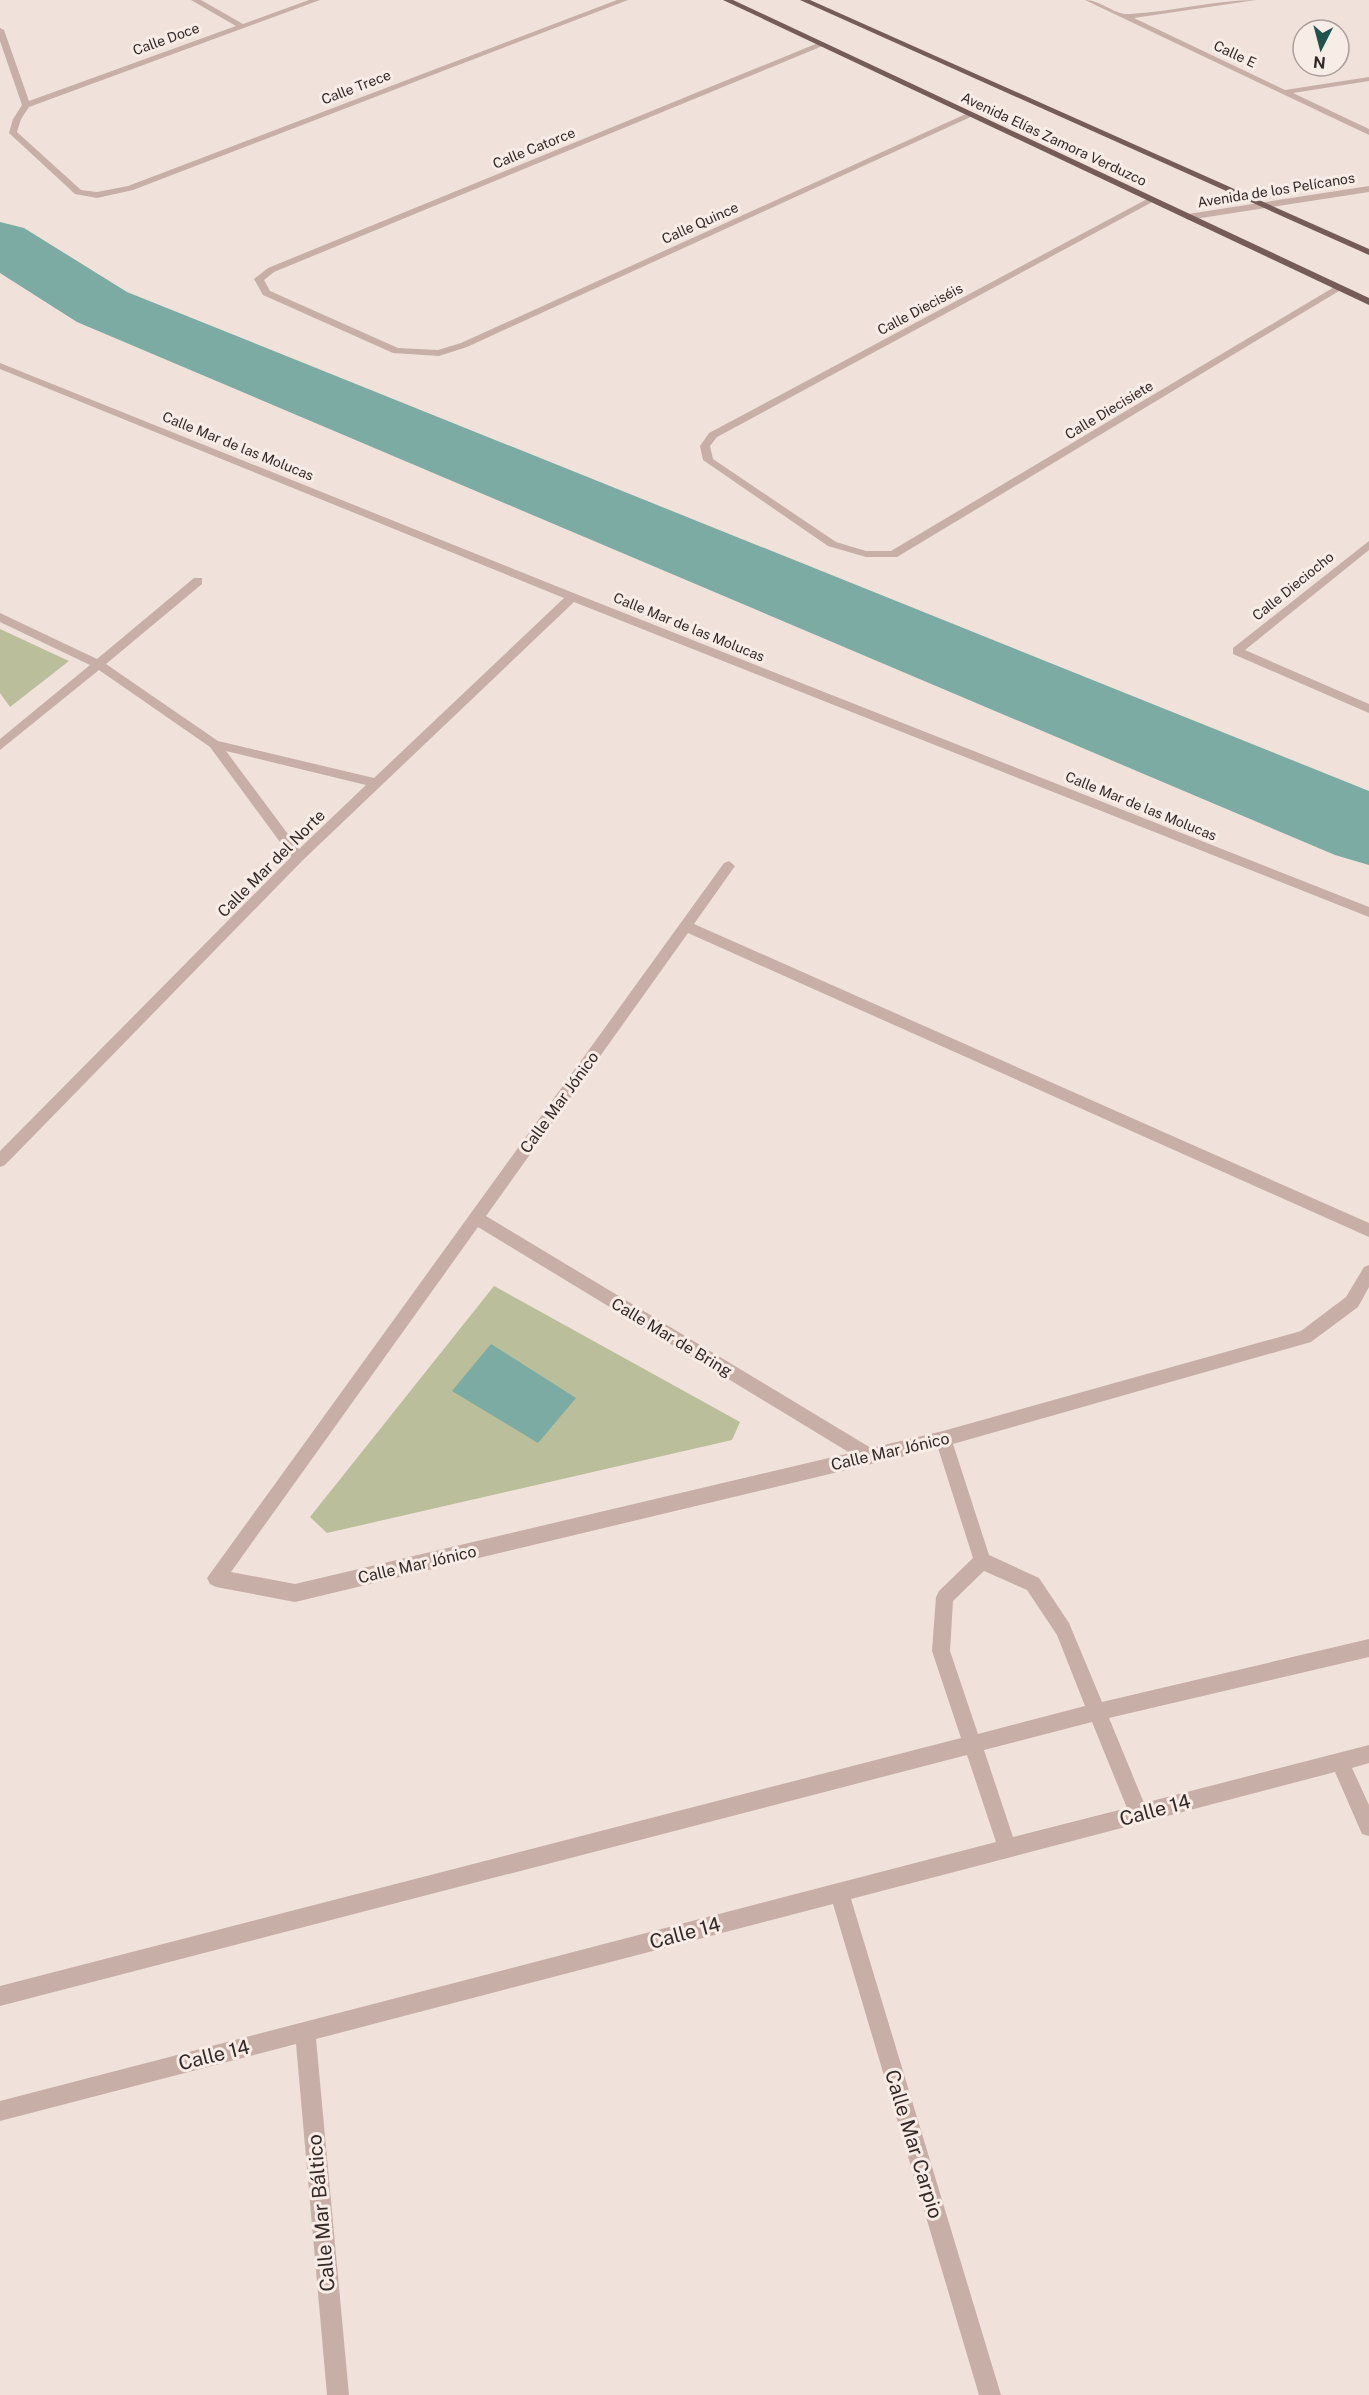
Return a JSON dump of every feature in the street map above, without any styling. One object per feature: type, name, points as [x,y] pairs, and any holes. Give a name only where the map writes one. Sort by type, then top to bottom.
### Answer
[{"type":"main road","name":"Avenida Elías Zamora Verduzco","points":[[727,0],[1369,302]]},
{"type":"main road","name":"Avenida Elías Zamora Verduzco","points":[[804,0],[1369,252]]},
{"type":"street","points":[[195,0],[241,26]]},
{"type":"street","name":"Calle Doce","points":[[26,105],[316,0]]},
{"type":"street","name":"Calle Trece","points":[[26,105],[17,119],[13,133],[78,192],[97,195],[130,188],[624,0]]},
{"type":"street","name":"Calle E","points":[[1089,0],[1369,132]]},
{"type":"street","points":[[1125,17],[1252,0]]},
{"type":"street","points":[[0,30],[26,105]]},
{"type":"street","name":"Calle Catorce","points":[[439,353],[396,351],[266,293],[259,279],[271,270],[821,45]]},
{"type":"street","points":[[1285,92],[1369,79]]},
{"type":"street","name":"Calle Quince","points":[[439,353],[464,345],[971,115]]},
{"type":"street","name":"Avenida de los Pelícanos","points":[[1188,217],[1369,189]]},
{"type":"street","name":"Calle Dieciséis","points":[[893,555],[866,554],[832,544],[708,460],[705,446],[713,435],[1152,200]]},
{"type":"street","name":"Calle Diecisiete","points":[[893,555],[1339,288]]},
{"type":"street","name":"Calle Mar de las Molucas","points":[[0,366],[572,597],[1369,912]]},
{"type":"street","name":"Calle Dieciocho","points":[[1369,544],[1237,651],[1369,709]]},
{"type":"street","points":[[1,742],[198,581]]},
{"type":"street","name":"Calle Mar del Norte","points":[[0,1161],[298,857],[572,597]]},
{"type":"street","points":[[0,617],[99,664],[214,744],[298,857]]},
{"type":"street","points":[[214,744],[376,783]]},
{"type":"street","name":"Calle Mar Jónico","points":[[729,866],[216,1578],[295,1593],[942,1439],[1305,1336],[1352,1302],[1369,1272]]},
{"type":"street","points":[[686,927],[1369,1230]]},
{"type":"street","name":"Calle Mar de Bring","points":[[476,1218],[869,1456]]},
{"type":"street","points":[[942,1439],[982,1561],[1034,1584],[1063,1629],[1138,1814]]},
{"type":"street","points":[[982,1561],[945,1597],[941,1651],[1008,1849]]},
{"type":"street","points":[[0,1996],[974,1743],[1369,1648]]},
{"type":"street","name":"Calle 14","points":[[0,2111],[1369,1754]]},
{"type":"street","points":[[1340,1762],[1369,1827]]},
{"type":"street","name":"Calle Mar Carpio","points":[[839,1892],[990,2395]]},
{"type":"street","name":"Calle Mar Báltico","points":[[305,2032],[338,2395]]},
{"type":"green space","points":[[0,629],[69,661],[10,707],[0,693]]},
{"type":"green space","points":[[494,1286],[740,1422],[732,1440],[327,1533],[310,1517]]},
{"type":"water","points":[[491,1344],[576,1398],[538,1443],[452,1391]]},
{"type":"waterway","points":[[0,243],[102,307],[1369,830]]}]
